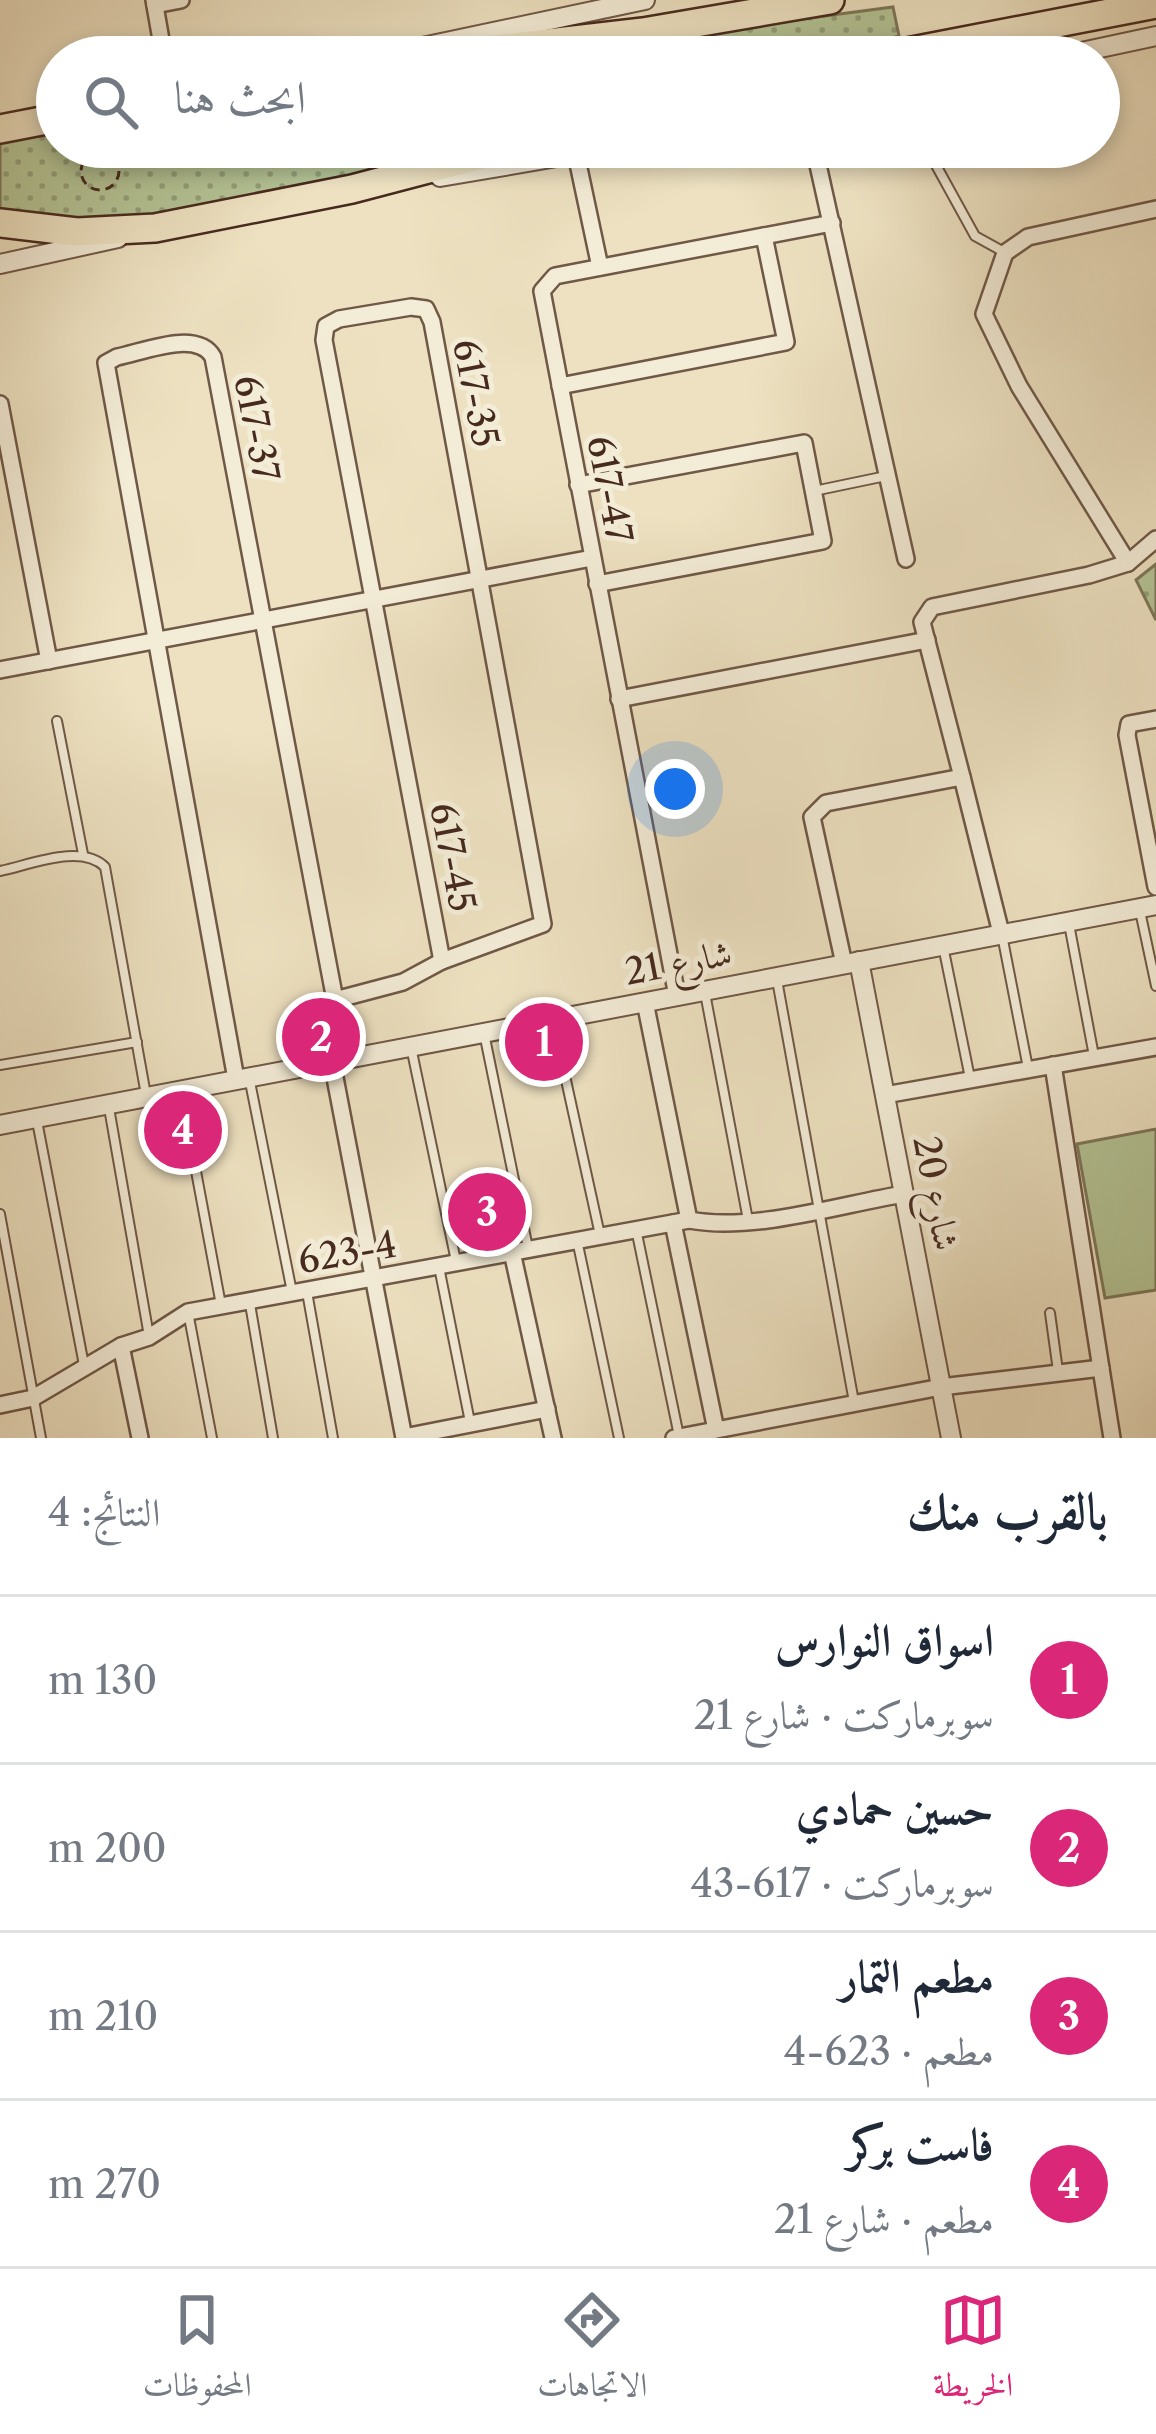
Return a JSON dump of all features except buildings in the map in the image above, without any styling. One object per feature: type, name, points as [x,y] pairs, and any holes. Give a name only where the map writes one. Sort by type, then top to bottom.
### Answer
[{"type":"highway","points":[[611,36],[830,0]]},
{"type":"highway","points":[[989,36],[1156,4]]},
{"type":"highway","points":[[0,129],[36,122]]},
{"type":"highway","points":[[0,223],[77,232],[155,228],[432,168]]},
{"type":"street","points":[[160,36],[155,3],[181,0]]},
{"type":"street","points":[[454,36],[556,9],[645,0]]},
{"type":"street","points":[[1120,44],[1156,36]]},
{"type":"street","points":[[352,189],[486,168]]},
{"type":"street","points":[[579,168],[599,267]]},
{"type":"street","points":[[819,168],[906,559]]},
{"type":"street","points":[[1128,563],[1019,386],[984,314],[1005,253],[1028,237],[1156,209]]},
{"type":"street","name":"617-47","points":[[677,996],[542,291],[555,275],[832,223]]},
{"type":"street","points":[[0,264],[155,228]]},
{"type":"street","points":[[560,386],[786,342],[764,236]]},
{"type":"street","name":"617-35","points":[[372,599],[324,340],[326,326],[339,320],[411,307],[426,310],[432,322],[481,580]]},
{"type":"street","name":"617-37","points":[[155,641],[106,363],[117,357],[195,342],[207,347],[213,357],[263,620]]},
{"type":"street","points":[[0,404],[49,661]]},
{"type":"street","points":[[578,485],[804,442],[814,490],[823,541],[597,584]]},
{"type":"street","points":[[1001,933],[922,622],[932,607],[1128,563],[1156,539]]},
{"type":"street","points":[[0,670],[592,558]]},
{"type":"street","name":"617-45","points":[[372,599],[442,961],[542,924],[481,580]]},
{"type":"street","points":[[263,620],[335,1000],[338,1060],[404,1438],[547,1409]]},
{"type":"street","points":[[619,699],[927,640]]},
{"type":"street","points":[[155,641],[243,1078]]},
{"type":"street","points":[[1156,719],[1129,724],[1127,735],[1156,887]]},
{"type":"street","points":[[851,962],[812,817],[817,808],[962,777]]},
{"type":"street","name":"شارع 21","points":[[0,1125],[1148,906]]},
{"type":"street","points":[[335,1000],[404,982],[442,961]]},
{"type":"street","name":"شارع 20","points":[[851,962],[885,1095],[951,1438]]},
{"type":"street","points":[[645,1002],[716,1430]]},
{"type":"street","points":[[885,1095],[1156,1047]]},
{"type":"street","points":[[1053,1065],[1112,1438]]},
{"type":"street","name":"623-4","points":[[0,1405],[33,1398],[188,1312],[681,1221],[748,1222],[904,1194]]},
{"type":"street","points":[[520,1251],[553,1438]]},
{"type":"street","points":[[121,1346],[140,1438]]},
{"type":"street","points":[[677,1437],[941,1387],[1101,1368]]},
{"type":"lane","points":[[938,168],[975,236],[1005,253]]},
{"type":"lane","points":[[814,490],[887,476]]},
{"type":"lane","points":[[57,721],[83,854]]},
{"type":"lane","points":[[0,871],[83,854],[105,867],[147,1097]]},
{"type":"lane","points":[[1148,906],[1156,986]]},
{"type":"lane","points":[[1069,921],[1094,1058]]},
{"type":"lane","points":[[1001,933],[1028,1069]]},
{"type":"lane","points":[[943,945],[970,1080]]},
{"type":"lane","points":[[776,977],[854,1404]]},
{"type":"lane","points":[[705,990],[748,1222]]},
{"type":"lane","points":[[553,1020],[600,1236]]},
{"type":"lane","points":[[484,1033],[520,1251]]},
{"type":"lane","points":[[0,1065],[137,1042]]},
{"type":"lane","points":[[411,1047],[457,1262]]},
{"type":"lane","points":[[243,1078],[333,1438]]},
{"type":"lane","points":[[181,1090],[221,1306]]},
{"type":"lane","points":[[108,1104],[149,1337]]},
{"type":"lane","points":[[37,1118],[85,1367]]},
{"type":"lane","points":[[0,1214],[41,1438]]},
{"type":"lane","points":[[636,1229],[677,1437]]},
{"type":"lane","points":[[578,1240],[619,1438]]},
{"type":"lane","points":[[439,1266],[470,1424]]},
{"type":"lane","points":[[249,1301],[273,1438]]},
{"type":"lane","points":[[188,1312],[212,1438]]},
{"type":"lane","points":[[1050,1313],[1058,1373]]},
{"type":"path","points":[[81,168],[89,188],[109,189],[116,182],[117,168]]},
{"type":"green space","points":[[893,7],[899,36],[671,36]]},
{"type":"green space","points":[[36,134],[36,168],[388,168],[186,211],[57,217],[0,209],[0,141]]},
{"type":"green space","points":[[1156,564],[1156,620],[1136,580]]},
{"type":"green space","points":[[1156,1129],[1156,1290],[1105,1298],[1077,1144]]},
{"type":"place","name":"حسين حمادي","points":[[321,1037]]},
{"type":"place","name":"اسواق النوارس","points":[[544,1042]]},
{"type":"place","name":"فاست بركر","points":[[183,1130]]},
{"type":"place","name":"مطعم التمار","points":[[487,1212]]}]
